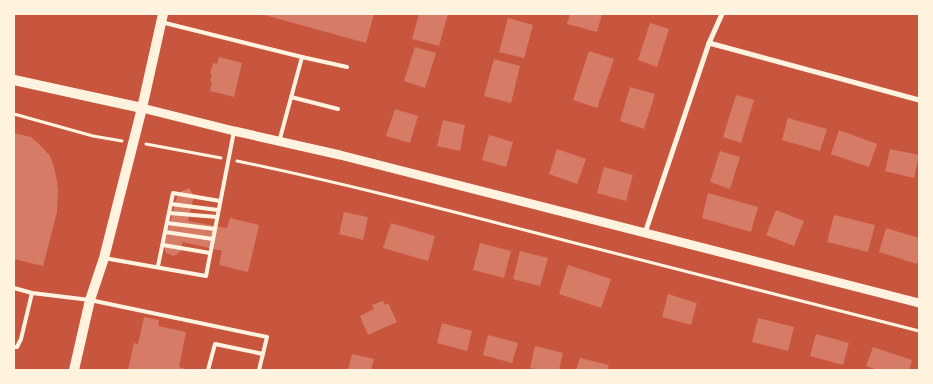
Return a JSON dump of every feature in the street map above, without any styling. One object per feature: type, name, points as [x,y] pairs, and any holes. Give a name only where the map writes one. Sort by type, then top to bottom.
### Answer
[{"type":"main road","points":[[74,370],[90,300],[104,258],[134,142],[162,18]]},
{"type":"main road","points":[[14,80],[142,108]]},
{"type":"street","points":[[645,234],[709,43],[722,14]]},
{"type":"street","points":[[709,43],[919,100]]},
{"type":"street","points":[[142,108],[340,155],[919,303]]},
{"type":"lane","points":[[162,18],[347,68]]},
{"type":"lane","points":[[279,142],[302,57]]},
{"type":"lane","points":[[291,97],[338,108]]},
{"type":"lane","points":[[104,258],[158,266],[206,276],[234,131]]},
{"type":"lane","points":[[158,266],[173,193],[220,201]]},
{"type":"lane","points":[[171,204],[218,210]]},
{"type":"lane","points":[[169,213],[217,218]]},
{"type":"lane","points":[[167,223],[215,229]]},
{"type":"lane","points":[[165,232],[213,239]]},
{"type":"lane","points":[[163,245],[210,253]]},
{"type":"lane","points":[[14,288],[32,293],[90,300],[266,337],[259,370]]},
{"type":"lane","points":[[14,348],[17,347],[21,339],[32,293]]},
{"type":"lane","points":[[208,370],[215,344],[263,354]]},
{"type":"path","points":[[14,114],[93,136],[169,148],[278,170],[459,213],[919,331]]},
{"type":"building","points":[[261,14],[374,14],[366,43]]},
{"type":"building","points":[[419,14],[448,14],[439,46],[412,39]]},
{"type":"building","points":[[570,14],[602,14],[597,32],[567,24]]},
{"type":"building","points":[[508,18],[533,25],[524,58],[499,52]]},
{"type":"building","points":[[650,23],[669,29],[657,67],[638,60]]},
{"type":"building","points":[[415,47],[436,53],[425,88],[404,81]]},
{"type":"building","points":[[589,51],[614,59],[597,108],[573,100]]},
{"type":"building","points":[[219,57],[242,63],[234,97],[210,91],[212,75],[210,74],[213,63],[217,64]]},
{"type":"building","points":[[494,59],[520,66],[511,103],[484,96]]},
{"type":"building","points":[[630,87],[655,94],[644,129],[620,121]]},
{"type":"building","points":[[736,95],[754,100],[741,143],[723,137]]},
{"type":"building","points":[[395,109],[418,116],[410,143],[386,136]]},
{"type":"building","points":[[788,118],[827,129],[820,151],[782,140]]},
{"type":"building","points":[[443,120],[465,125],[460,151],[437,146]]},
{"type":"building","points":[[839,130],[877,144],[869,167],[831,154]]},
{"type":"building","points":[[14,133],[31,137],[50,156],[54,167],[58,191],[57,212],[43,266],[14,259]]},
{"type":"building","points":[[489,135],[513,142],[506,167],[482,160]]},
{"type":"building","points":[[557,149],[586,159],[577,184],[549,174]]},
{"type":"building","points":[[890,149],[919,155],[914,178],[885,171]]},
{"type":"building","points":[[720,151],[740,157],[730,189],[710,182]]},
{"type":"building","points":[[604,167],[633,175],[626,201],[597,193]]},
{"type":"building","points":[[189,188],[194,196],[188,221],[227,228],[230,218],[259,225],[248,272],[219,265],[222,251],[183,242],[181,251],[174,256],[166,253],[164,245],[178,193]]},
{"type":"building","points":[[708,193],[758,207],[751,232],[702,218]]},
{"type":"building","points":[[776,210],[804,221],[794,246],[766,235]]},
{"type":"building","points":[[344,212],[368,217],[363,240],[339,234]]},
{"type":"building","points":[[834,215],[875,225],[868,252],[827,242]]},
{"type":"building","points":[[391,223],[435,236],[428,261],[383,248]]},
{"type":"building","points":[[886,228],[919,238],[917,264],[879,252]]},
{"type":"building","points":[[480,243],[511,251],[504,278],[473,270]]},
{"type":"building","points":[[520,251],[548,258],[540,286],[513,279]]},
{"type":"building","points":[[568,265],[611,279],[601,308],[559,294]]},
{"type":"building","points":[[668,294],[697,303],[691,325],[662,317]]},
{"type":"building","points":[[383,301],[385,305],[388,303],[397,322],[368,335],[360,316],[374,309],[372,305]]},
{"type":"building","points":[[144,317],[159,320],[158,326],[186,332],[179,367],[188,370],[128,370],[134,343],[138,344]]},
{"type":"building","points":[[758,318],[794,327],[788,351],[752,342]]},
{"type":"building","points":[[442,323],[472,331],[467,351],[437,343]]},
{"type":"building","points":[[816,334],[849,343],[843,365],[810,356]]},
{"type":"building","points":[[488,335],[518,343],[512,363],[483,355]]},
{"type":"building","points":[[535,346],[563,353],[559,370],[530,368]]},
{"type":"building","points":[[873,347],[912,360],[909,370],[878,370],[866,366]]},
{"type":"building","points":[[352,354],[374,359],[371,370],[348,370]]},
{"type":"building","points":[[580,358],[609,365],[607,370],[576,370]]}]
